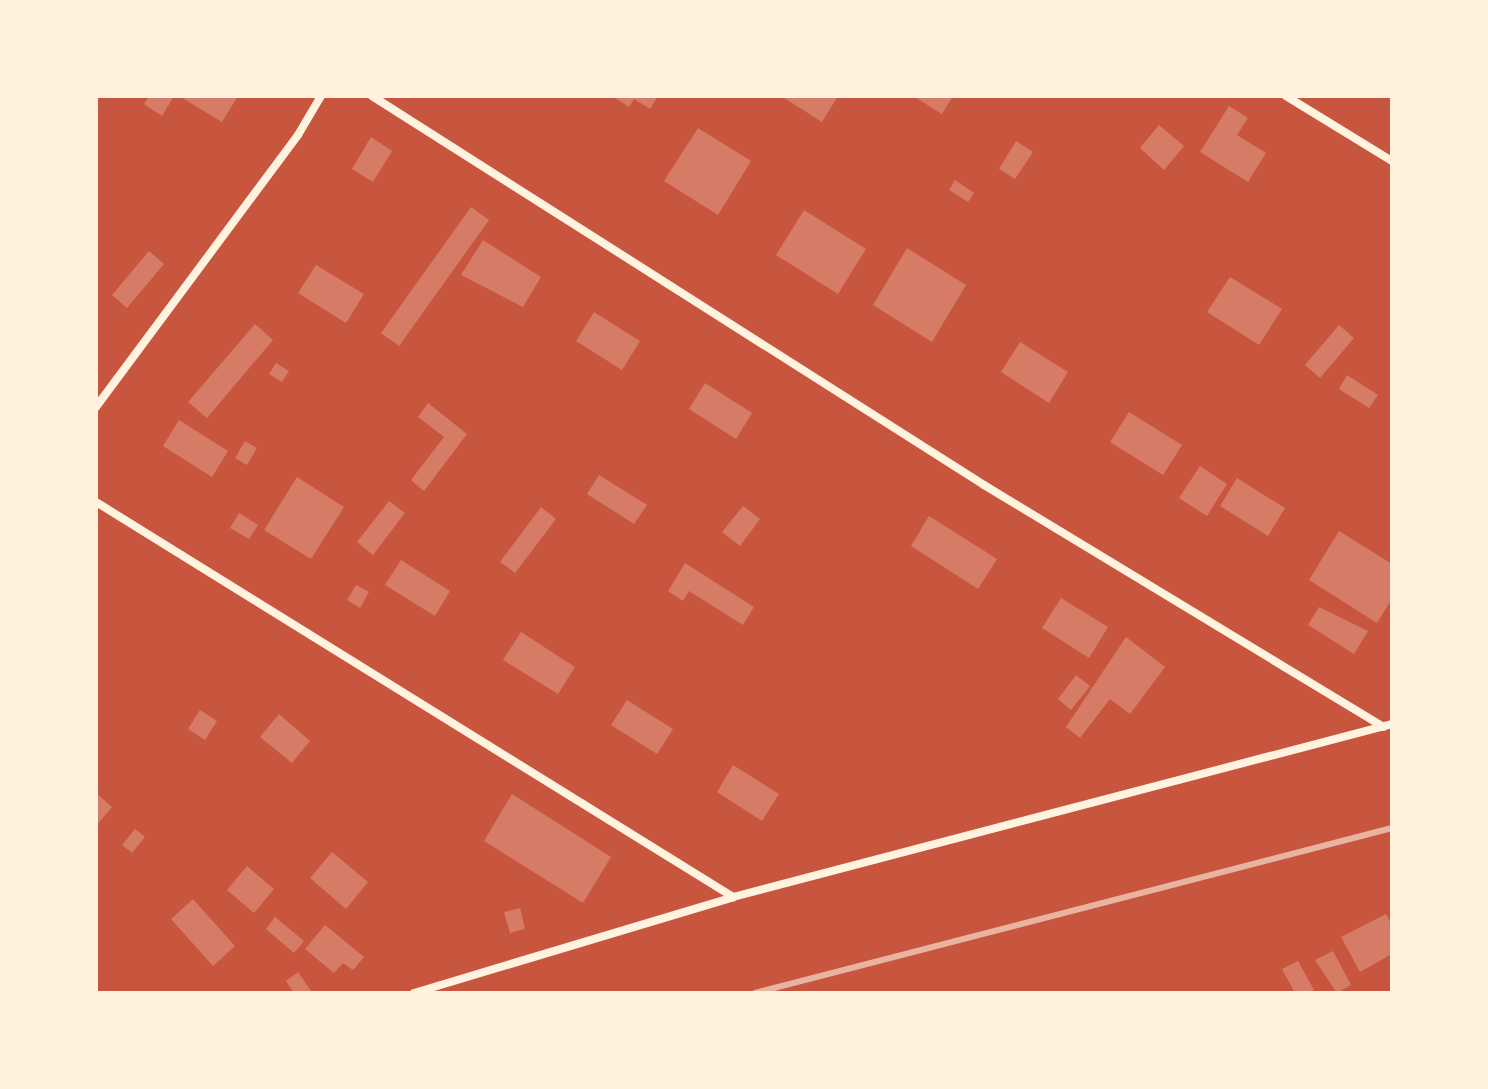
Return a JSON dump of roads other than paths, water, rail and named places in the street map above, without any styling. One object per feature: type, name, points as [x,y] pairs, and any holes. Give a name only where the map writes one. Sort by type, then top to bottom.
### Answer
[{"type":"street","points":[[96,407],[289,148],[321,96]]},
{"type":"street","points":[[372,96],[984,485],[1388,726]]},
{"type":"street","points":[[1286,96],[1392,161]]},
{"type":"street","points":[[96,502],[733,897]]},
{"type":"street","points":[[414,993],[733,897],[1388,726]]},
{"type":"railway","points":[[755,993],[1392,828]]}]
